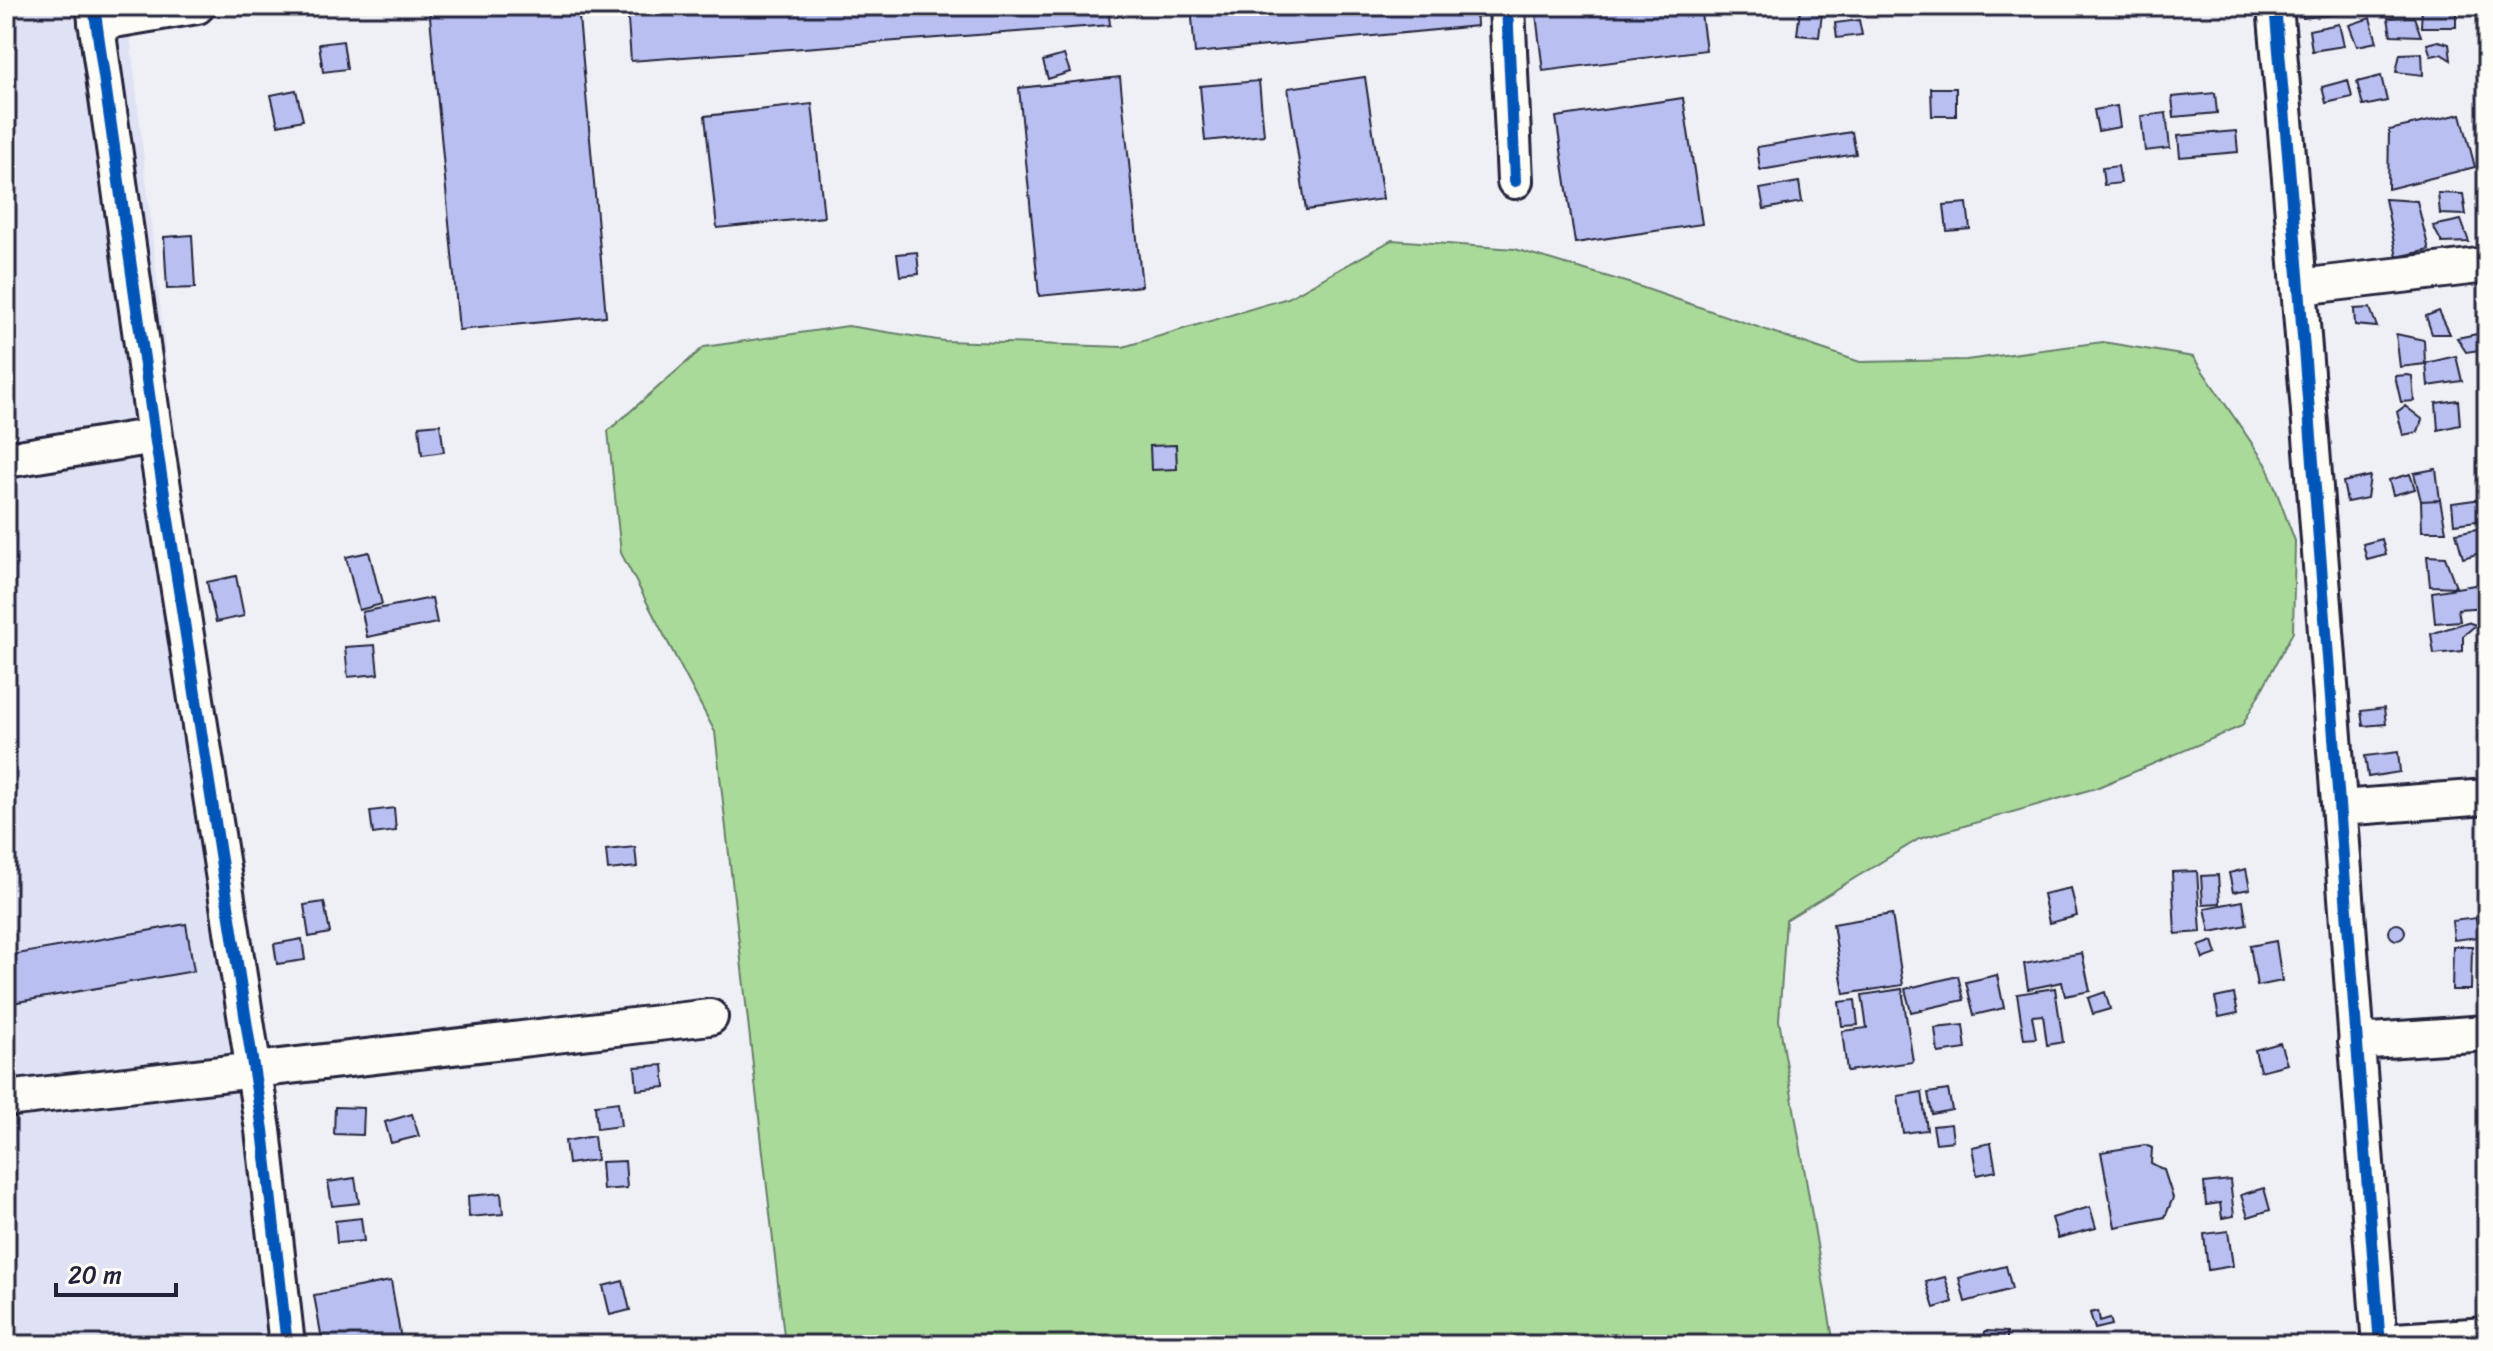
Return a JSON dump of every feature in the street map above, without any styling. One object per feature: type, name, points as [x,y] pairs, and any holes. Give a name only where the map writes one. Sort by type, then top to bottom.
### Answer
[{"type":"street","points":[[197,6],[95,15],[155,436],[263,1130],[287,1345]]},
{"type":"street","points":[[1507,6],[1515,181]]},
{"type":"street","points":[[2275,6],[2300,287],[2380,1344],[2487,1335]]},
{"type":"street","points":[[2300,287],[2487,265]]},
{"type":"street","points":[[6,460],[155,436]]},
{"type":"street","points":[[2340,808],[2487,797]]},
{"type":"street","points":[[6,1099],[710,1017]]},
{"type":"street","points":[[2356,1042],[2487,1033]]},
{"type":"shaded area","points":[[6,6],[127,6],[275,1345],[6,1345]]},
{"type":"green space","points":[[1392,240],[1515,249],[1632,284],[1860,362],[1966,360],[2103,342],[2193,357],[2266,464],[2295,541],[2293,632],[2242,726],[2096,788],[1919,839],[1786,920],[1779,1020],[1834,1345],[785,1345],[715,732],[621,553],[608,431],[704,347],[848,326],[944,341],[1123,347],[1288,298]]},
{"type":"building","points":[[429,6],[578,6],[606,316],[459,330]]},
{"type":"building","points":[[627,6],[1108,6],[1110,25],[631,61]]},
{"type":"building","points":[[1191,6],[1476,6],[1477,26],[1195,53]]},
{"type":"building","points":[[1535,6],[1700,6],[1706,50],[1543,71]]},
{"type":"building","points":[[2302,6],[2374,6],[2374,10],[2303,18]]},
{"type":"building","points":[[2422,6],[2456,6],[2456,27],[2421,27]]},
{"type":"building","points":[[1800,10],[1822,13],[1819,37],[1797,35]]},
{"type":"building","points":[[2414,17],[2421,36],[2391,35],[2388,18]]},
{"type":"building","points":[[2370,18],[2377,42],[2357,46],[2349,25]]},
{"type":"building","points":[[1859,20],[1862,35],[1837,38],[1835,23]]},
{"type":"building","points":[[2339,24],[2344,46],[2312,51],[2309,30]]},
{"type":"building","points":[[343,41],[347,69],[323,72],[319,44]]},
{"type":"building","points":[[2438,41],[2449,44],[2451,60],[2441,54],[2431,56],[2427,44]]},
{"type":"building","points":[[2422,53],[2423,75],[2396,72],[2400,54]]},
{"type":"building","points":[[1064,55],[1070,72],[1048,79],[1043,61]]},
{"type":"building","points":[[2381,76],[2387,101],[2363,106],[2357,82]]},
{"type":"building","points":[[1120,77],[1142,286],[1039,296],[1019,88]]},
{"type":"building","points":[[1365,77],[1383,199],[1306,210],[1288,88]]},
{"type":"building","points":[[2348,80],[2352,97],[2326,103],[2322,87]]},
{"type":"building","points":[[1259,81],[1264,135],[1205,141],[1200,86]]},
{"type":"building","points":[[1931,88],[1956,88],[1956,116],[1932,116]]},
{"type":"building","points":[[296,90],[303,120],[278,125],[271,95]]},
{"type":"building","points":[[2215,93],[2217,113],[2174,117],[2172,97]]},
{"type":"building","points":[[1683,98],[1702,224],[1575,243],[1556,117]]},
{"type":"building","points":[[812,104],[824,217],[717,228],[705,116]]},
{"type":"building","points":[[2117,106],[2120,127],[2098,131],[2094,110]]},
{"type":"building","points":[[2166,113],[2170,148],[2145,151],[2141,116]]},
{"type":"building","points":[[2461,114],[2475,167],[2388,189],[2389,130]]},
{"type":"building","points":[[2236,131],[2238,152],[2180,157],[2178,136]]},
{"type":"building","points":[[1852,132],[1856,154],[1760,170],[1757,147]]},
{"type":"building","points":[[2118,166],[2121,183],[2104,185],[2102,168]]},
{"type":"building","points":[[1799,182],[1802,202],[1764,209],[1760,189]]},
{"type":"building","points":[[2438,193],[2463,194],[2466,215],[2440,214]]},
{"type":"building","points":[[2385,199],[2417,201],[2429,250],[2397,257]]},
{"type":"building","points":[[1967,203],[1970,229],[1947,231],[1944,205]]},
{"type":"building","points":[[2461,220],[2469,242],[2442,243],[2433,226]]},
{"type":"building","points":[[192,235],[195,288],[167,289],[164,237]]},
{"type":"building","points":[[917,252],[919,274],[900,276],[897,254]]},
{"type":"building","points":[[2370,308],[2377,327],[2355,325],[2354,309]]},
{"type":"building","points":[[2439,311],[2450,334],[2432,334],[2426,316]]},
{"type":"building","points":[[2487,332],[2487,349],[2466,352],[2457,338]]},
{"type":"building","points":[[2396,334],[2424,340],[2425,364],[2400,367]]},
{"type":"building","points":[[2456,356],[2462,381],[2428,386],[2426,363]]},
{"type":"building","points":[[2395,376],[2412,376],[2414,401],[2401,402]]},
{"type":"building","points":[[2458,400],[2460,425],[2438,430],[2436,403]]},
{"type":"building","points":[[2405,406],[2422,419],[2418,432],[2403,435],[2397,412]]},
{"type":"building","points":[[440,424],[444,452],[422,455],[419,426]]},
{"type":"building","points":[[1176,445],[1177,469],[1151,470],[1150,446]]},
{"type":"building","points":[[2436,469],[2440,500],[2421,501],[2414,473]]},
{"type":"building","points":[[2410,474],[2415,489],[2393,495],[2389,480]]},
{"type":"building","points":[[2370,476],[2367,498],[2347,502],[2343,482]]},
{"type":"building","points":[[2482,499],[2484,520],[2454,524],[2452,503]]},
{"type":"building","points":[[2440,500],[2446,531],[2422,531],[2421,501]]},
{"type":"building","points":[[2487,527],[2487,551],[2463,558],[2456,533]]},
{"type":"building","points":[[2382,539],[2386,555],[2367,560],[2363,544]]},
{"type":"building","points":[[369,552],[382,604],[359,610],[346,557]]},
{"type":"building","points":[[2427,556],[2445,557],[2456,587],[2430,586]]},
{"type":"building","points":[[236,576],[244,616],[216,622],[207,582]]},
{"type":"building","points":[[2487,583],[2487,607],[2458,609],[2460,621],[2435,623],[2432,592]]},
{"type":"building","points":[[432,598],[437,623],[367,637],[362,612]]},
{"type":"building","points":[[2467,622],[2476,625],[2463,636],[2463,651],[2434,654],[2431,634]]},
{"type":"building","points":[[375,645],[378,674],[348,677],[345,647]]},
{"type":"building","points":[[2384,708],[2386,724],[2363,726],[2361,711]]},
{"type":"building","points":[[2398,752],[2400,772],[2368,777],[2365,756]]},
{"type":"building","points":[[394,808],[396,831],[373,834],[370,811]]},
{"type":"building","points":[[635,847],[637,867],[608,870],[606,850]]},
{"type":"building","points":[[2246,869],[2250,889],[2233,892],[2229,873]]},
{"type":"building","points":[[2197,871],[2201,932],[2175,934],[2172,872]]},
{"type":"building","points":[[2218,875],[2220,903],[2203,904],[2201,876]]},
{"type":"building","points":[[2071,888],[2077,916],[2049,923],[2043,894]]},
{"type":"building","points":[[2243,901],[2247,925],[2210,932],[2205,908]]},
{"type":"building","points":[[324,902],[330,933],[309,937],[304,905]]},
{"type":"building","points":[[1892,914],[1903,985],[1844,994],[1833,924]]},
{"type":"building","points":[[2476,918],[2479,937],[2454,940],[2452,921]]},
{"type":"building","points":[[186,924],[194,971],[6,1004],[6,956]]},
{"type":"building","points":[[2394,924],[2400,924],[2405,932],[2403,938],[2394,940],[2389,935],[2389,929]]},
{"type":"building","points":[[302,939],[305,960],[277,964],[274,944]]},
{"type":"building","points":[[2213,941],[2217,954],[2203,959],[2199,946]]},
{"type":"building","points":[[2276,941],[2282,981],[2257,986],[2250,946]]},
{"type":"building","points":[[2453,946],[2472,946],[2471,990],[2452,990]]},
{"type":"building","points":[[2082,953],[2090,991],[2065,996],[2062,982],[2028,989],[2024,964]]},
{"type":"building","points":[[1997,975],[2004,1008],[1974,1015],[1966,982]]},
{"type":"building","points":[[1958,976],[1964,1000],[1911,1012],[1905,989]]},
{"type":"building","points":[[2055,988],[2063,1042],[2047,1045],[2043,1015],[2032,1016],[2036,1038],[2024,1039],[2017,994]]},
{"type":"building","points":[[1902,989],[1913,1062],[1847,1071],[1842,1031],[1867,1028],[1862,995]]},
{"type":"building","points":[[2105,992],[2110,1009],[2093,1014],[2088,998]]},
{"type":"building","points":[[2234,994],[2238,1013],[2219,1017],[2215,998]]},
{"type":"building","points":[[1855,1000],[1858,1025],[1842,1026],[1839,1002]]},
{"type":"building","points":[[1963,1025],[1966,1049],[1938,1053],[1935,1028]]},
{"type":"building","points":[[2280,1043],[2287,1064],[2260,1071],[2255,1050]]},
{"type":"building","points":[[663,1065],[665,1087],[637,1090],[635,1067]]},
{"type":"building","points":[[1948,1090],[1952,1110],[1932,1114],[1928,1093]]},
{"type":"building","points":[[1922,1092],[1927,1130],[1903,1133],[1898,1096]]},
{"type":"building","points":[[618,1102],[621,1126],[597,1129],[595,1105]]},
{"type":"building","points":[[335,1107],[364,1108],[363,1135],[334,1134]]},
{"type":"building","points":[[412,1114],[419,1136],[391,1143],[385,1122]]},
{"type":"building","points":[[1951,1124],[1953,1141],[1936,1143],[1933,1126]]},
{"type":"building","points":[[594,1136],[597,1160],[568,1164],[565,1141]]},
{"type":"building","points":[[2487,1140],[2487,1165],[2483,1166],[2480,1141]]},
{"type":"building","points":[[1991,1143],[1996,1171],[1977,1175],[1972,1147]]},
{"type":"building","points":[[2145,1145],[2152,1148],[2151,1163],[2164,1170],[2173,1198],[2165,1217],[2115,1227],[2101,1152]]},
{"type":"building","points":[[625,1161],[627,1188],[603,1190],[601,1162]]},
{"type":"building","points":[[355,1178],[359,1203],[332,1206],[328,1182]]},
{"type":"building","points":[[2230,1180],[2234,1216],[2222,1218],[2220,1203],[2206,1205],[2204,1183]]},
{"type":"building","points":[[2264,1188],[2270,1210],[2248,1217],[2241,1195]]},
{"type":"building","points":[[501,1193],[503,1214],[469,1217],[468,1196]]},
{"type":"building","points":[[2090,1207],[2096,1228],[2058,1238],[2052,1218]]},
{"type":"building","points":[[2487,1214],[2487,1238],[2482,1215]]},
{"type":"building","points":[[361,1218],[364,1241],[337,1243],[335,1221]]},
{"type":"building","points":[[2228,1231],[2233,1266],[2208,1270],[2204,1234]]},
{"type":"building","points":[[2006,1266],[2012,1289],[1965,1302],[1959,1278]]},
{"type":"building","points":[[1945,1277],[1953,1302],[1934,1308],[1926,1282]]},
{"type":"building","points":[[391,1281],[402,1345],[323,1345],[314,1295]]},
{"type":"building","points":[[623,1281],[630,1310],[610,1315],[603,1286]]},
{"type":"building","points":[[2098,1311],[2100,1321],[2110,1318],[2112,1325],[2095,1329],[2090,1313]]},
{"type":"building","points":[[1985,1331],[2007,1332],[2007,1345],[1984,1345]]},
{"type":"cycle path","points":[[94,6],[155,436],[263,1130],[287,1345]]},
{"type":"cycle path","points":[[1507,6],[1515,181]]},
{"type":"cycle path","points":[[2275,6],[2317,508],[2380,1345]]}]
